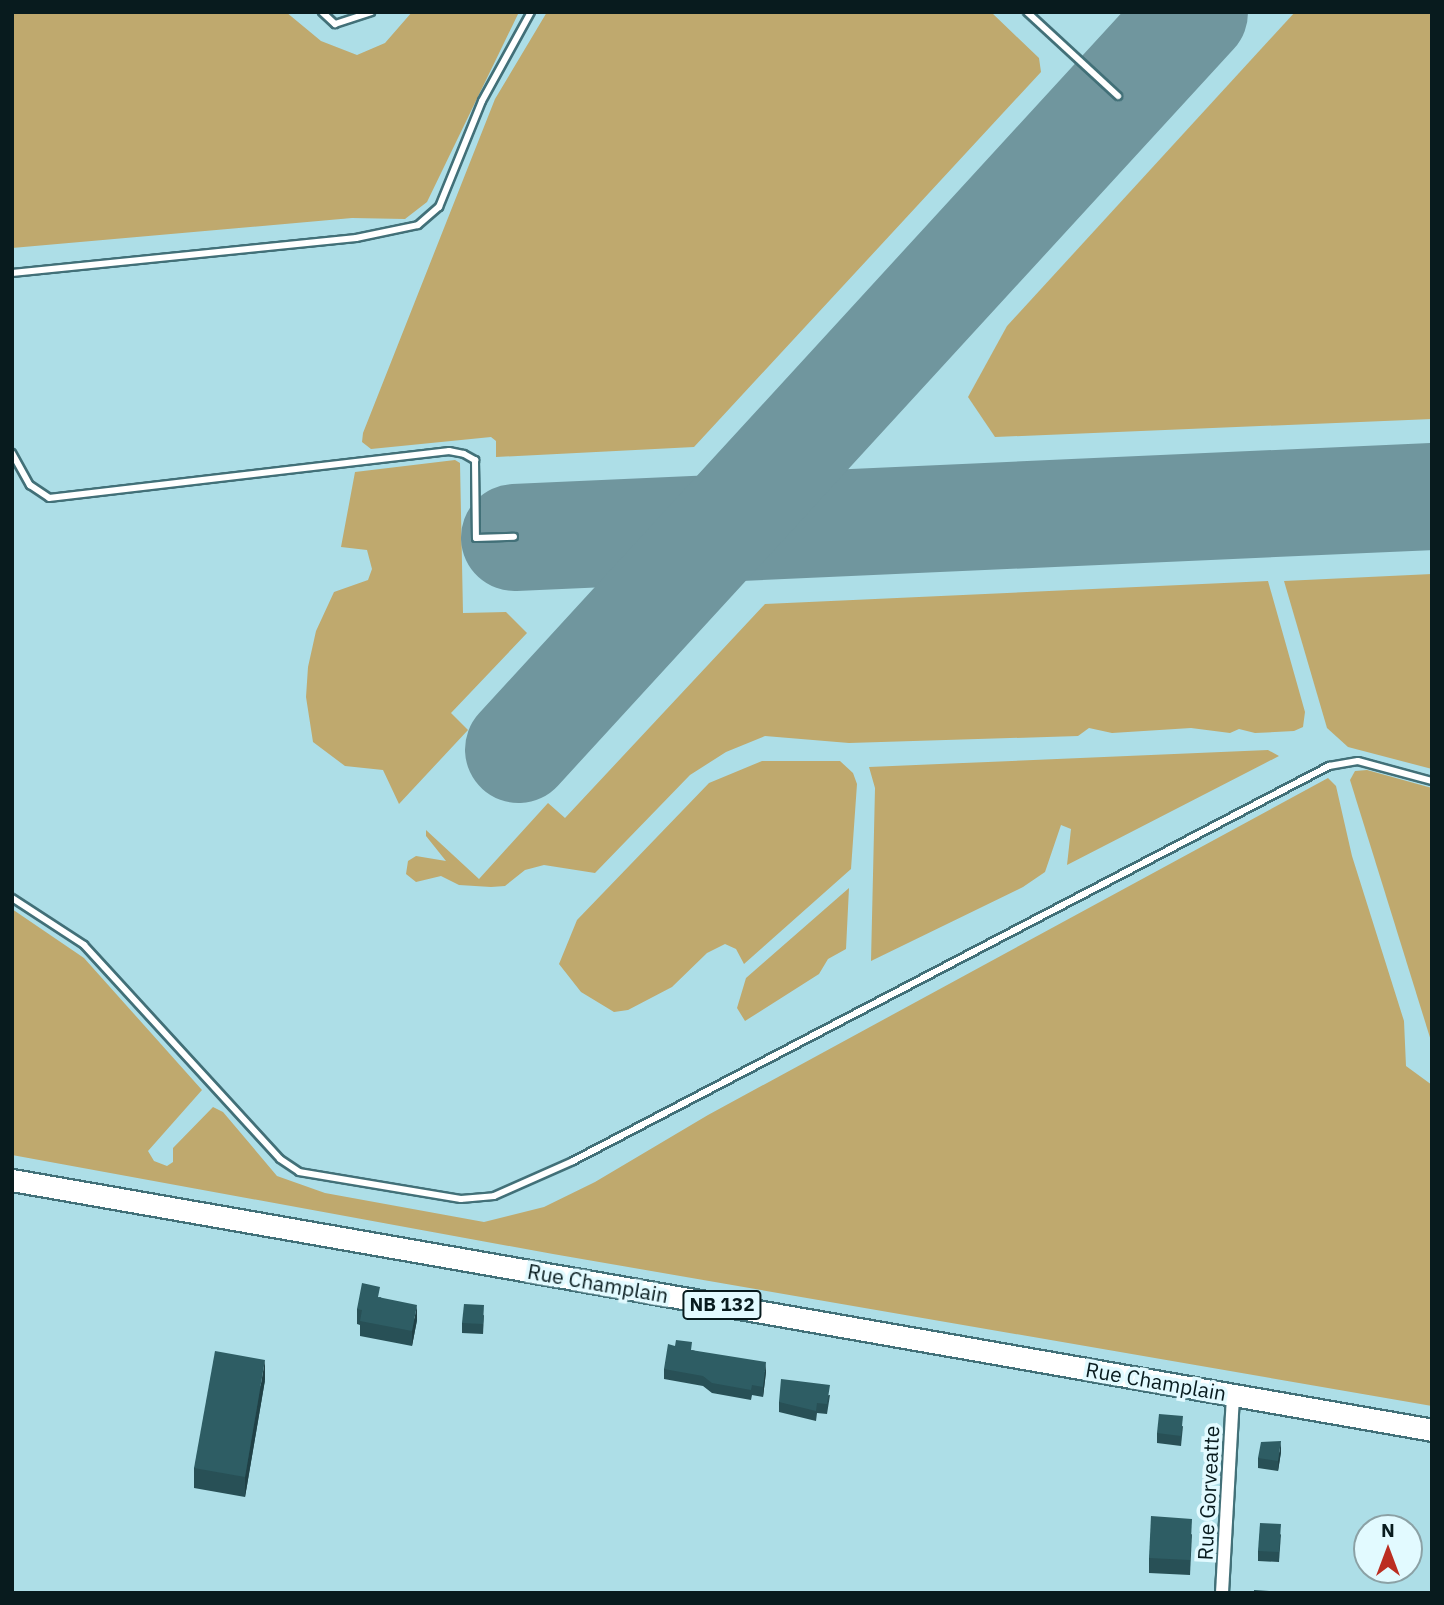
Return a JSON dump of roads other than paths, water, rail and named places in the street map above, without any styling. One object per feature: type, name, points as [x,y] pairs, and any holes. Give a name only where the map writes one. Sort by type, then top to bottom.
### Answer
[{"type":"main road","name":"Rue Champlain","points":[[12,1180],[1432,1430]]},
{"type":"street","name":"Rue Gorveatte","points":[[1222,1593],[1233,1395]]},
{"type":"lane","points":[[322,12],[335,24],[371,12]]},
{"type":"lane","points":[[12,273],[356,239],[418,225],[439,207],[482,101],[531,12]]},
{"type":"lane","points":[[1027,12],[1118,96]]},
{"type":"lane","points":[[12,453],[30,485],[49,498],[449,452],[464,454],[475,460],[476,538],[514,537]]},
{"type":"lane","points":[[12,898],[84,945],[280,1159],[299,1172],[331,1180],[461,1199],[494,1196],[563,1166],[1329,766],[1359,761],[1432,781]]}]
